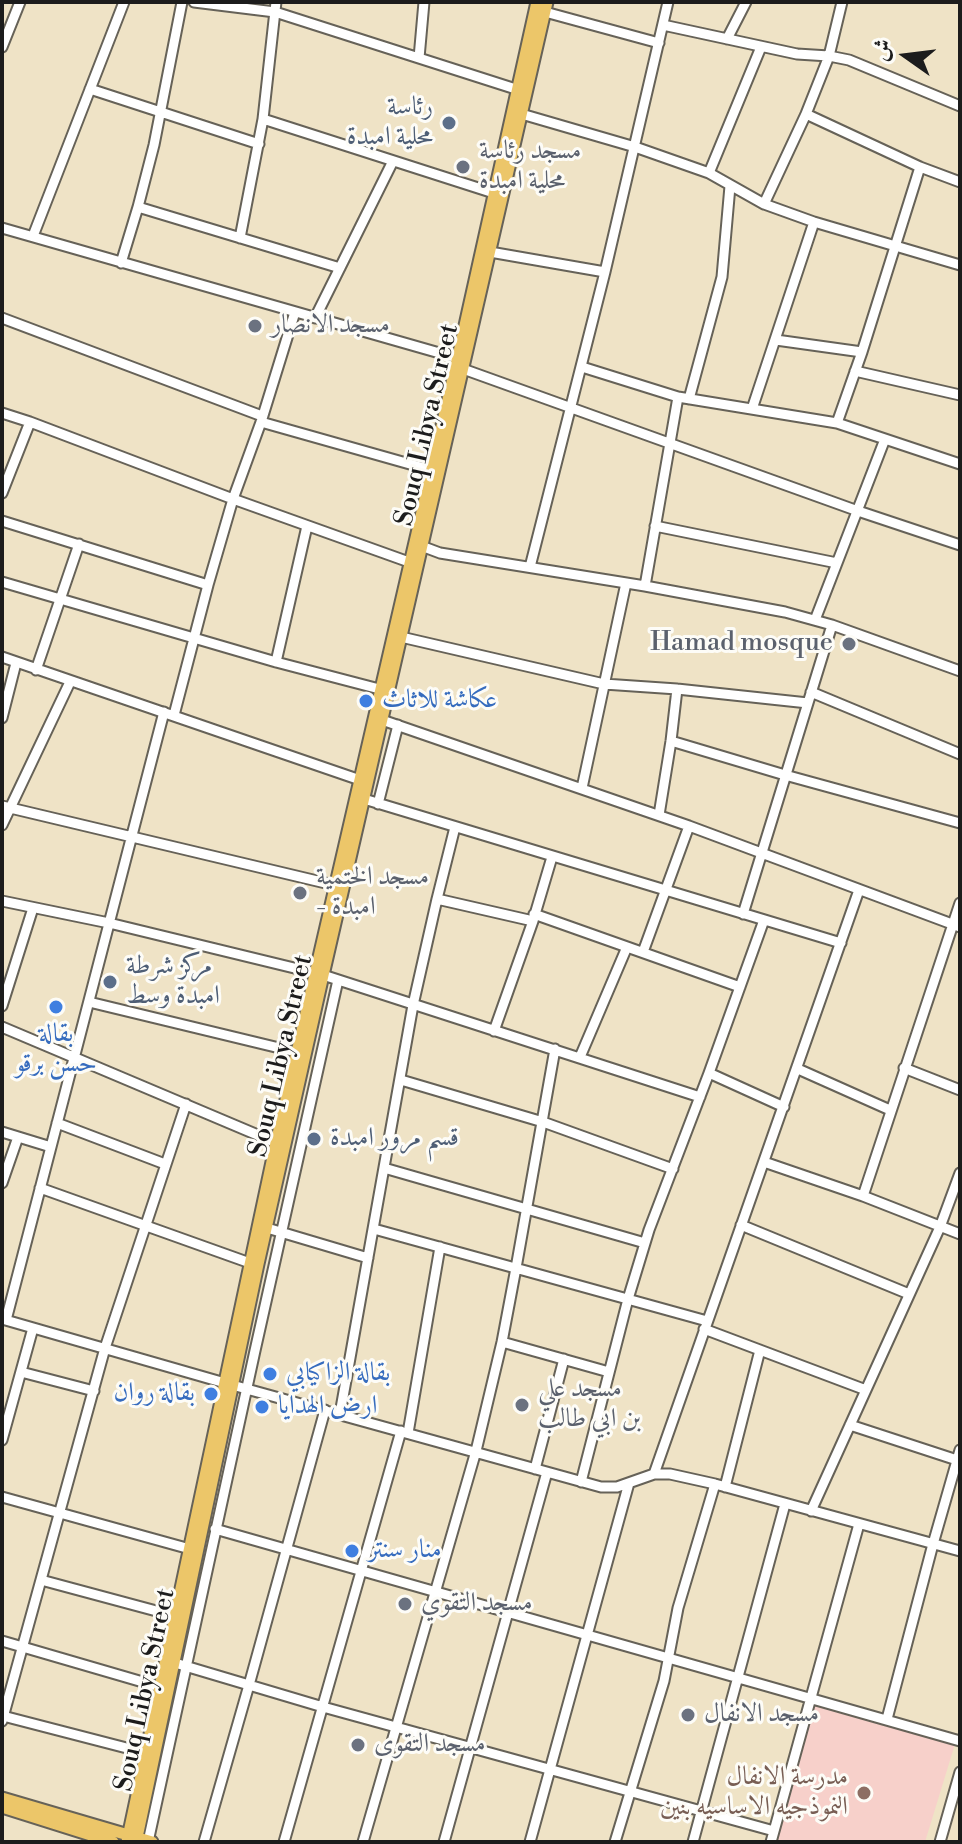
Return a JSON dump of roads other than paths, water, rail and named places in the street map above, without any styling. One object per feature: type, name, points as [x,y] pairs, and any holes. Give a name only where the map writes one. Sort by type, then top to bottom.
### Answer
[{"type":"main road","name":"Souq Libya Street","points":[[140,1840],[181,1665],[250,1263],[318,974],[334,885],[382,720],[384,690],[401,637],[431,470],[462,362],[543,5]]},
{"type":"main road","name":"Souq Libya Street","points":[[140,1840],[132,1820],[190,1549],[267,1228],[296,1052],[364,799],[364,781],[409,562],[418,546],[490,252],[498,194]]},
{"type":"main road","points":[[2,1798],[140,1840]]},
{"type":"main road","points":[[2,1807],[113,1842]]},
{"type":"main road","points":[[103,1828],[132,1820]]},
{"type":"street","points":[[2,47],[20,2]]},
{"type":"street","points":[[33,236],[124,2]]},
{"type":"street","points":[[121,263],[161,114],[182,2]]},
{"type":"street","points":[[194,2],[275,7],[522,91]]},
{"type":"street","points":[[419,58],[424,2]]},
{"type":"street","points":[[530,567],[582,367],[668,2]]},
{"type":"street","points":[[727,39],[746,2]]},
{"type":"street","points":[[764,204],[829,56],[842,2]]},
{"type":"street","points":[[543,5],[659,43]]},
{"type":"street","points":[[240,238],[263,119],[275,7]]},
{"type":"street","points":[[663,25],[797,54],[849,60],[960,106]]},
{"type":"street","points":[[709,173],[761,47]]},
{"type":"street","points":[[90,89],[259,144]]},
{"type":"street","points":[[518,113],[635,147],[709,173],[764,204],[814,222],[960,265]]},
{"type":"street","points":[[806,114],[920,167],[960,182]]},
{"type":"street","points":[[263,119],[498,194]]},
{"type":"street","points":[[315,318],[393,161]]},
{"type":"street","points":[[837,423],[920,167]]},
{"type":"street","points":[[645,586],[669,443],[722,277],[730,186]]},
{"type":"street","points":[[138,207],[340,268]]},
{"type":"street","points":[[752,409],[814,222]]},
{"type":"street","points":[[2,228],[462,362],[571,409],[960,545]]},
{"type":"street","points":[[490,252],[605,272]]},
{"type":"street","points":[[295,312],[233,499],[194,639],[131,837],[4,1320],[581,1482],[610,1488],[664,1473],[720,1485],[960,1551]]},
{"type":"street","points":[[2,318],[262,419],[431,470]]},
{"type":"street","points":[[776,340],[862,352]]},
{"type":"street","points":[[582,367],[684,398],[837,423],[960,464]]},
{"type":"street","points":[[855,371],[960,395]]},
{"type":"street","points":[[2,413],[409,562]]},
{"type":"street","points":[[2,493],[30,422]]},
{"type":"street","points":[[815,620],[885,439]]},
{"type":"street","points":[[2,521],[208,585]]},
{"type":"street","points":[[276,662],[307,526]]},
{"type":"street","points":[[655,526],[837,563]]},
{"type":"street","points":[[36,670],[79,544]]},
{"type":"street","points":[[418,546],[440,553],[785,612],[832,625],[958,670],[960,657]]},
{"type":"street","points":[[2,582],[194,639],[384,690]]},
{"type":"street","points":[[582,788],[626,583]]},
{"type":"street","points":[[743,914],[832,625]]},
{"type":"street","points":[[401,637],[604,684],[810,698],[960,754]]},
{"type":"street","points":[[2,657],[364,781]]},
{"type":"street","points":[[2,718],[16,663]]},
{"type":"street","points":[[2,825],[6,808],[70,682]]},
{"type":"street","points":[[659,815],[677,689]]},
{"type":"street","points":[[382,720],[659,815],[956,925]]},
{"type":"street","points":[[378,804],[398,725]]},
{"type":"street","points":[[671,741],[960,823]]},
{"type":"street","points":[[364,799],[841,943]]},
{"type":"street","points":[[6,808],[334,885]]},
{"type":"street","points":[[643,952],[689,826]]},
{"type":"street","points":[[340,1414],[413,1005],[455,827]]},
{"type":"street","points":[[494,1031],[552,857]]},
{"type":"street","points":[[654,1474],[859,890]]},
{"type":"street","points":[[437,899],[534,917],[740,987]]},
{"type":"street","points":[[2,901],[109,923],[318,974],[700,1097]]},
{"type":"street","points":[[863,1196],[904,1068],[956,925],[960,903]]},
{"type":"street","points":[[2,1006],[33,908]]},
{"type":"street","points":[[581,1482],[645,1243],[764,920]]},
{"type":"street","points":[[580,1057],[627,947]]},
{"type":"street","points":[[338,980],[215,1529],[181,1665],[774,1831]]},
{"type":"street","points":[[89,1002],[296,1052]]},
{"type":"street","points":[[2,1027],[280,1144]]},
{"type":"street","points":[[363,1842],[476,1451],[502,1342],[555,1049]]},
{"type":"street","points":[[904,1068],[960,1090]]},
{"type":"street","points":[[798,1069],[890,1110]]},
{"type":"street","points":[[709,1073],[784,1107]]},
{"type":"street","points":[[401,1080],[543,1122],[673,1169]]},
{"type":"street","points":[[146,1753],[3,1718],[105,1348],[186,1104]]},
{"type":"street","points":[[57,1123],[165,1164]]},
{"type":"street","points":[[2,1132],[51,1147]]},
{"type":"street","points":[[2,1183],[18,1137]]},
{"type":"street","points":[[764,1162],[960,1234]]},
{"type":"street","points":[[384,1168],[645,1243]]},
{"type":"street","points":[[811,1511],[940,1227],[960,1173]]},
{"type":"street","points":[[40,1188],[250,1263]]},
{"type":"street","points":[[741,1225],[909,1294]]},
{"type":"street","points":[[267,1228],[368,1258]]},
{"type":"street","points":[[374,1229],[628,1299],[705,1325],[760,1350],[866,1390]]},
{"type":"street","points":[[284,1842],[404,1432],[440,1247]]},
{"type":"street","points":[[2,1440],[33,1328]]},
{"type":"street","points":[[502,1342],[609,1372]]},
{"type":"street","points":[[615,1842],[664,1681],[678,1608],[720,1485],[760,1350]]},
{"type":"street","points":[[535,1469],[564,1359]]},
{"type":"street","points":[[21,1372],[94,1391]]},
{"type":"street","points":[[204,1842],[325,1410]]},
{"type":"street","points":[[850,1425],[959,1455],[887,1719]]},
{"type":"street","points":[[444,1842],[547,1472]]},
{"type":"street","points":[[530,1842],[629,1483]]},
{"type":"street","points":[[2,1497],[190,1549]]},
{"type":"street","points":[[693,1842],[785,1504]]},
{"type":"street","points":[[771,1842],[859,1524]]},
{"type":"street","points":[[215,1529],[960,1741]]},
{"type":"street","points":[[41,1580],[175,1616]]},
{"type":"street","points":[[2,1641],[160,1687]]},
{"type":"street","points":[[940,1842],[960,1772]]},
{"type":"place","name":"رئاسة محلية امبدة","points":[[449,123]]},
{"type":"place","name":"مسجد رئاسة محلية امبدة","points":[[463,167]]},
{"type":"place","name":"مسجد الانصار","points":[[255,326]]},
{"type":"place","name":"Hamad mosque","points":[[849,644]]},
{"type":"place","name":"عكاشة للاثاث","points":[[366,701]]},
{"type":"place","name":"مسجد الختمية - امبدة","points":[[300,893]]},
{"type":"place","name":"مركز شرطة امبدة وسط","points":[[110,982]]},
{"type":"place","name":"بقالة حسن برقو","points":[[56,1007]]},
{"type":"place","name":"قسم مرور امبدة","points":[[314,1139]]},
{"type":"place","name":"بقالة الزاكيابي","points":[[270,1374]]},
{"type":"place","name":"بقالة روان","points":[[211,1394]]},
{"type":"place","name":"مسجد علي بن ابي طالب","points":[[522,1405]]},
{"type":"place","name":"ارض الهدايا","points":[[262,1407]]},
{"type":"place","name":"منار سنتر","points":[[352,1551]]},
{"type":"place","name":"مسجد التقوي","points":[[405,1604]]},
{"type":"place","name":"مسجد الانفال","points":[[688,1715]]},
{"type":"place","name":"مسجد التقوى","points":[[358,1745]]},
{"type":"place","name":"مدرسة الانفال النموذجيه الاساسيه بنين","points":[[864,1793]]}]
